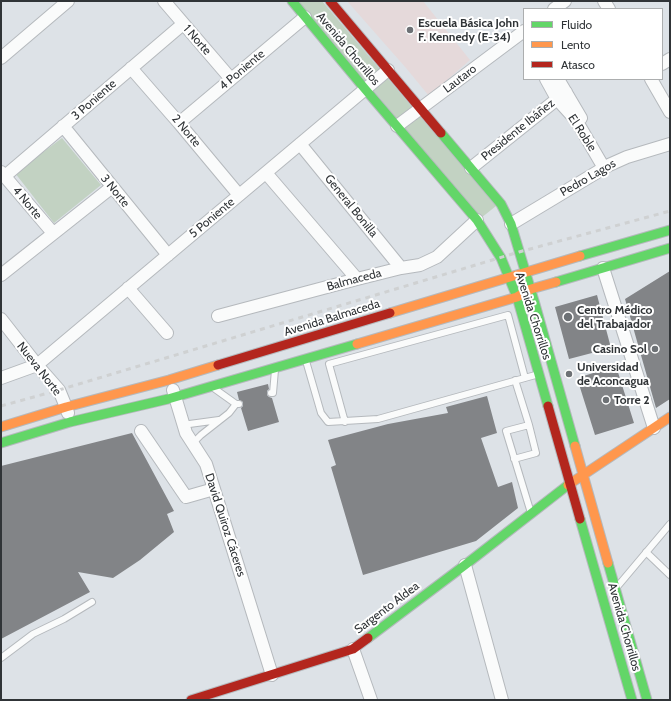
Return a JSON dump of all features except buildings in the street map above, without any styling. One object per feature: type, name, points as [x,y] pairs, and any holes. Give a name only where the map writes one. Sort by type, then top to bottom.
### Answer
[{"type":"main road","name":"Avenida Chorrillos","points":[[292,1],[477,220],[501,258],[517,297],[632,700]]},
{"type":"main road","name":"Avenida Chorrillos","points":[[330,1],[501,204],[510,224],[531,289],[647,700]]},
{"type":"main road","name":"Avenida Balmaceda","points":[[1,427],[66,407],[169,380],[525,272],[670,230]]},
{"type":"main road","points":[[1,443],[70,422],[175,398],[517,297],[531,289],[670,248]]},
{"type":"main road","name":"Sargento Aldea","points":[[191,700],[353,649],[570,484],[670,417]]},
{"type":"main road","points":[[623,670],[638,666]]},
{"type":"street","points":[[1,58],[68,1]]},
{"type":"street","name":"1 Norte","points":[[164,1],[231,79]]},
{"type":"street","points":[[555,8],[565,1]]},
{"type":"street","name":"4 Poniente","points":[[179,124],[305,17]]},
{"type":"street","name":"3 Poniente","points":[[3,174],[63,126],[183,24]]},
{"type":"street","name":"Lautaro","points":[[397,126],[523,32]]},
{"type":"street","name":"2 Norte","points":[[131,68],[239,195]]},
{"type":"street","name":"5 Poniente","points":[[37,365],[388,70]]},
{"type":"street","name":"El Roble","points":[[547,80],[561,95],[606,166]]},
{"type":"street","name":"El Roble","points":[[558,80],[561,95]]},
{"type":"street","points":[[652,80],[670,112]]},
{"type":"street","name":"Presidente Ibáñez","points":[[471,168],[561,95]]},
{"type":"street","name":"3 Norte","points":[[63,126],[168,254]]},
{"type":"street","name":"General Bonilla","points":[[300,144],[401,268]]},
{"type":"street","name":"Pedro Lagos","points":[[510,224],[606,166],[627,157],[670,144]]},
{"type":"street","points":[[266,173],[357,279]]},
{"type":"street","name":"4 Norte","points":[[3,174],[53,233]]},
{"type":"street","points":[[1,275],[112,187]]},
{"type":"street","name":"Balmaceda","points":[[218,316],[357,279],[420,265],[437,257],[477,220]]},
{"type":"street","points":[[603,268],[654,428]]},
{"type":"street","points":[[128,288],[167,333]]},
{"type":"street","name":"Nueva Norte","points":[[1,319],[37,365],[59,390],[70,422]]},
{"type":"street","points":[[1,378],[37,365]]},
{"type":"street","name":"David Quiroz Cáceres","points":[[169,380],[182,425],[192,444],[206,464],[272,675]]},
{"type":"street","points":[[141,431],[186,497],[214,489]]},
{"type":"street","points":[[465,565],[502,700]]},
{"type":"street","points":[[353,649],[370,700]]},
{"type":"lane","points":[[345,422],[329,364],[508,315],[525,378]]},
{"type":"lane","points":[[306,359],[321,413],[328,422],[378,419],[539,374]]},
{"type":"lane","points":[[271,393],[273,393],[275,368]]},
{"type":"lane","points":[[514,459],[536,453],[515,380]]},
{"type":"lane","points":[[192,444],[238,404],[212,387]]},
{"type":"lane","points":[[182,425],[220,420]]},
{"type":"lane","points":[[529,425],[506,431],[531,514]]},
{"type":"lane","points":[[616,589],[670,524]]},
{"type":"lane","points":[[646,552],[670,575]]},
{"type":"lane","points":[[1,658],[33,634],[64,619],[92,602]]},
{"type":"shaded area","name":"Escuela Básica John F. Kennedy (E-34)","points":[[347,1],[423,1],[470,60],[429,96]]},
{"type":"green space","points":[[298,1],[322,1],[496,206],[481,218]]},
{"type":"green space","points":[[62,138],[101,185],[54,223],[15,173]]},
{"type":"railway","points":[[1,406],[519,252],[670,211]]},
{"type":"traffic: fast","points":[[292,1],[477,220],[501,258],[517,297],[548,406]]},
{"type":"traffic: fast","points":[[441,133],[501,204],[511,224],[575,446]]},
{"type":"traffic: fast","points":[[580,256],[670,230]]},
{"type":"traffic: fast","points":[[556,282],[670,248]]},
{"type":"traffic: fast","points":[[1,443],[70,422],[168,399],[357,344]]},
{"type":"traffic: fast","points":[[368,638],[568,485]]},
{"type":"traffic: fast","points":[[580,519],[632,700]]},
{"type":"traffic: fast","points":[[608,563],[647,700]]},
{"type":"traffic: slow","points":[[390,313],[580,256]]},
{"type":"traffic: slow","points":[[357,344],[517,297],[531,289],[556,282]]},
{"type":"traffic: slow","points":[[1,427],[66,407],[169,380],[218,365]]},
{"type":"traffic: slow","points":[[568,485],[670,417]]},
{"type":"traffic: slow","points":[[575,446],[608,563]]},
{"type":"traffic: jam","points":[[330,1],[441,133]]},
{"type":"traffic: jam","points":[[218,365],[390,313]]},
{"type":"traffic: jam","points":[[548,406],[580,519]]},
{"type":"traffic: jam","points":[[191,700],[353,649],[368,638]]},
{"type":"place","name":"Escuela Básica John F. Kennedy (E-34)","points":[[410,30]]},
{"type":"place","name":"Centro Médico del Trabajador","points":[[568,317]]},
{"type":"place","name":"Casino Sol","points":[[655,349]]},
{"type":"place","name":"Universidad de Aconcagua","points":[[569,374]]},
{"type":"place","name":"Torre 2","points":[[606,400]]}]
